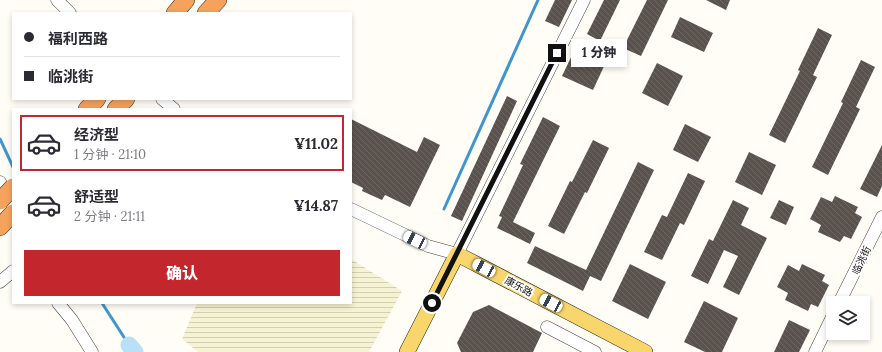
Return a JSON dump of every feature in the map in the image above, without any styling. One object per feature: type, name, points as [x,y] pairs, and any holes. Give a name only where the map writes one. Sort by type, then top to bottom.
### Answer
[{"type":"highway","points":[[176,12],[186,0]]},
{"type":"highway","points":[[207,12],[218,0]]},
{"type":"highway","points":[[88,108],[96,100]]},
{"type":"highway","points":[[117,108],[125,100]]},
{"type":"highway","points":[[0,201],[12,188]]},
{"type":"highway","points":[[0,227],[12,214]]},
{"type":"main road","points":[[408,352],[457,254]]},
{"type":"main road","name":"康乐路","points":[[457,254],[645,352]]},
{"type":"street","points":[[57,0],[69,12]]},
{"type":"street","points":[[352,209],[428,246],[457,254],[584,0]]},
{"type":"street","points":[[163,100],[173,108]]},
{"type":"street","points":[[0,182],[12,204]]},
{"type":"street","name":"临洮街","points":[[842,296],[882,217]]},
{"type":"street","points":[[0,282],[12,272]]},
{"type":"street","points":[[59,304],[72,320],[92,352]]},
{"type":"street","points":[[547,327],[595,352]]},
{"type":"street","points":[[815,352],[826,329]]},
{"type":"shaded area","points":[[352,260],[402,291],[369,352],[198,352],[182,339],[197,304],[352,304]]},
{"type":"building","points":[[555,0],[572,0],[559,27],[545,21]]},
{"type":"building","points":[[604,0],[620,0],[600,41],[587,34]]},
{"type":"building","points":[[647,0],[668,0],[641,56],[623,48]]},
{"type":"building","points":[[706,0],[730,0],[726,10]]},
{"type":"building","points":[[680,17],[713,33],[704,52],[671,37]]},
{"type":"building","points":[[818,28],[832,35],[813,75],[817,77],[785,143],[769,135],[800,71],[798,70]]},
{"type":"building","points":[[576,47],[606,62],[593,90],[562,76]]},
{"type":"building","points":[[861,60],[875,67],[856,107],[860,109],[828,175],[812,167],[843,103],[841,102]]},
{"type":"building","points":[[657,63],[683,76],[668,106],[642,93]]},
{"type":"building","points":[[507,96],[517,101],[462,221],[451,216]]},
{"type":"building","points":[[543,117],[560,126],[513,222],[535,233],[530,244],[497,228],[502,217],[499,216],[523,165],[520,164]]},
{"type":"building","points":[[352,120],[417,152],[424,137],[440,145],[410,207],[385,195],[382,200],[362,191],[363,188],[352,182]]},
{"type":"building","points":[[685,124],[711,137],[698,162],[673,150]]},
{"type":"building","points":[[593,140],[609,148],[587,193],[585,192],[564,234],[548,226],[570,181],[572,182]]},
{"type":"building","points":[[882,145],[882,186],[877,197],[860,189]]},
{"type":"building","points":[[749,152],[776,165],[762,195],[735,182]]},
{"type":"building","points":[[638,162],[654,170],[601,281],[590,276],[583,291],[527,263],[535,246],[586,270]]},
{"type":"building","points":[[688,173],[705,181],[684,225],[680,223],[662,260],[644,252],[662,215],[667,217]]},
{"type":"building","points":[[835,196],[858,207],[855,213],[862,217],[851,239],[844,236],[840,242],[818,232],[821,225],[810,219],[821,197],[832,202]]},
{"type":"building","points":[[733,200],[749,208],[741,225],[767,238],[739,295],[723,287],[738,256],[724,250],[708,284],[691,276],[709,239],[713,241]]},
{"type":"building","points":[[779,200],[794,207],[786,225],[770,218]]},
{"type":"building","points":[[630,264],[666,282],[648,319],[612,301]]},
{"type":"building","points":[[802,264],[825,275],[822,281],[829,285],[818,307],[811,304],[808,311],[785,300],[788,293],[777,287],[788,265],[799,271]]},
{"type":"building","points":[[704,301],[738,318],[722,352],[705,352],[684,342]]},
{"type":"building","points":[[489,305],[542,333],[533,352],[461,352],[457,343],[473,312]]},
{"type":"building","points":[[789,320],[810,330],[799,352],[774,352]]},
{"type":"waterway","points":[[444,209],[538,0]]},
{"type":"waterway","points":[[0,139],[12,165]]},
{"type":"waterway","points":[[103,304],[129,345]]},
{"type":"waterway","points":[[129,345],[135,352]]},
{"type":"route","points":[[432,303],[557,53]]}]
